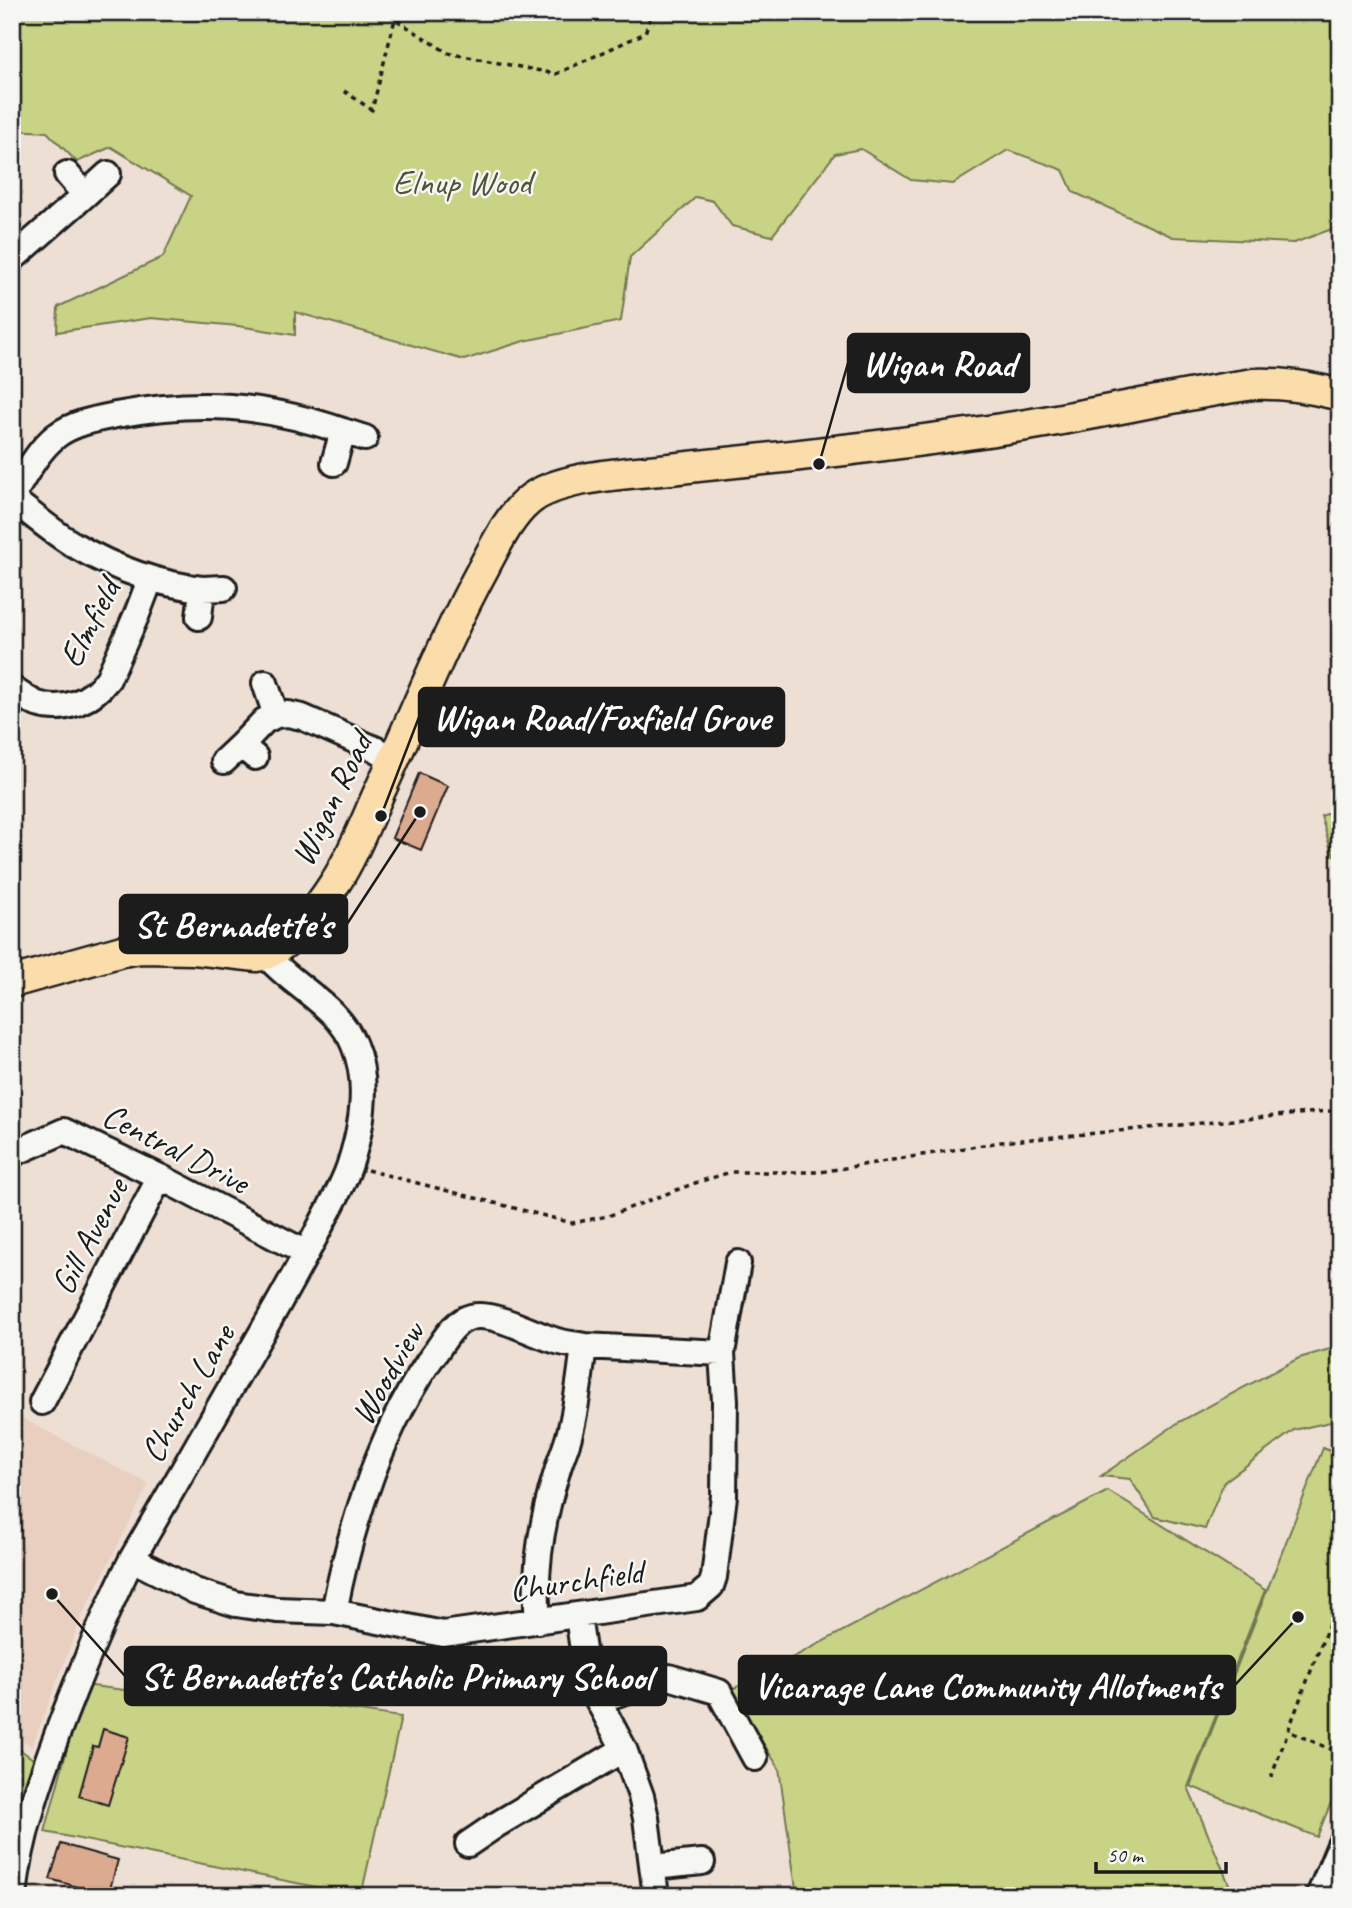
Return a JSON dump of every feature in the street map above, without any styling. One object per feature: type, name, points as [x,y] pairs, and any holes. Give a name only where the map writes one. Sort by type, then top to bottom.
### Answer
[{"type":"main road","name":"Wigan Road","points":[[266,955],[285,942],[304,922],[321,904],[336,881],[451,632],[501,536],[528,501],[552,487],[618,474],[855,450],[1017,427],[1253,384],[1305,386],[1340,396]]},
{"type":"main road","points":[[13,979],[142,948],[266,955]]},
{"type":"street","points":[[66,174],[85,195]]},
{"type":"street","points":[[12,259],[108,174]]},
{"type":"street","points":[[199,617],[213,588],[176,586],[150,580],[106,561],[72,544],[12,497],[43,449],[72,427],[94,420],[162,408],[246,407],[275,411],[354,435],[334,463]]},
{"type":"street","name":"Elmfield","points":[[12,689],[34,703],[58,707],[81,702],[101,689],[108,679],[150,580]]},
{"type":"street","points":[[265,683],[276,715]]},
{"type":"street","points":[[240,754],[264,721],[276,715],[288,714],[302,717],[395,758]]},
{"type":"street","name":"Church Lane","points":[[14,1896],[19,1857],[45,1767],[98,1630],[132,1559],[306,1253],[342,1184],[360,1127],[362,1072],[354,1043],[333,1013],[289,978],[266,955]]},
{"type":"street","name":"Central Drive","points":[[12,1154],[64,1131],[160,1177],[306,1253]]},
{"type":"street","name":"Gill Avenue","points":[[42,1402],[160,1177]]},
{"type":"street","name":"Churchfield","points":[[132,1559],[195,1591],[222,1600],[259,1608],[334,1612],[443,1634],[697,1598],[711,1586],[714,1577],[723,1496],[725,1401],[722,1353],[738,1263]]},
{"type":"street","name":"Woodview","points":[[334,1612],[351,1538],[371,1476],[393,1423],[430,1359],[454,1327],[467,1318],[491,1317],[557,1341],[584,1346],[722,1353]]},
{"type":"street","points":[[538,1620],[536,1582],[542,1534],[548,1503],[569,1437],[584,1346]]},
{"type":"street","points":[[578,1616],[592,1689],[624,1749],[646,1818],[656,1896]]},
{"type":"street","points":[[598,1700],[669,1677],[719,1692],[755,1758]]},
{"type":"street","points":[[469,1844],[624,1749]]},
{"type":"street","points":[[1319,1896],[1340,1845]]},
{"type":"street","points":[[653,1867],[702,1861]]},
{"type":"path","points":[[392,12],[395,19],[448,53],[556,74],[645,33],[653,12]]},
{"type":"path","points":[[344,91],[372,110],[395,19]]},
{"type":"path","points":[[349,1166],[572,1223],[608,1216],[731,1172],[820,1172],[1002,1142],[1340,1110]]},
{"type":"path","points":[[1271,1778],[1340,1595]]},
{"type":"path","points":[[1288,1731],[1340,1753]]},
{"type":"shaded area","points":[[12,1413],[149,1484],[83,1614],[32,1747],[12,1733]]},
{"type":"green space","name":"Elnup Wood","points":[[12,12],[1340,12],[1340,226],[1294,243],[1173,237],[1073,192],[1063,170],[1008,150],[953,184],[911,180],[861,149],[835,154],[772,236],[732,226],[713,201],[696,197],[630,257],[621,321],[524,341],[464,360],[295,312],[295,335],[238,326],[151,318],[57,332],[58,307],[163,257],[191,196],[111,147],[77,162],[47,132],[12,130]]},
{"type":"green space","points":[[1340,809],[1340,863],[1331,850],[1321,816]]},
{"type":"green space","points":[[1340,1346],[1340,1420],[1294,1430],[1224,1482],[1205,1529],[1155,1517],[1130,1479],[1101,1476],[1179,1422],[1299,1358]]},
{"type":"green space","points":[[1323,1448],[1340,1455],[1340,1780],[1317,1837],[1190,1786]]},
{"type":"green space","points":[[1108,1491],[1265,1590],[1188,1787],[1234,1896],[797,1896],[779,1768],[729,1691]]},
{"type":"green space","points":[[84,1685],[197,1699],[201,1685],[401,1717],[361,1896],[45,1832]]},
{"type":"green space","points":[[12,1744],[36,1761],[12,1844]]},
{"type":"building","points":[[419,773],[448,786],[421,850],[392,838]]},
{"type":"building","points":[[103,1729],[129,1737],[108,1805],[79,1796],[93,1746],[98,1747]]},
{"type":"building","points":[[61,1844],[118,1860],[108,1896],[50,1879]]},
{"type":"place","name":"Wigan Road","points":[[819,464]]},
{"type":"place","name":"St Bernadette's","points":[[420,812]]},
{"type":"place","name":"Wigan Road/Foxfield Grove","points":[[381,816]]},
{"type":"place","name":"St Bernadette's Catholic Primary School","points":[[52,1594]]},
{"type":"place","name":"Vicarage Lane Community Allotments","points":[[1298,1617]]}]
